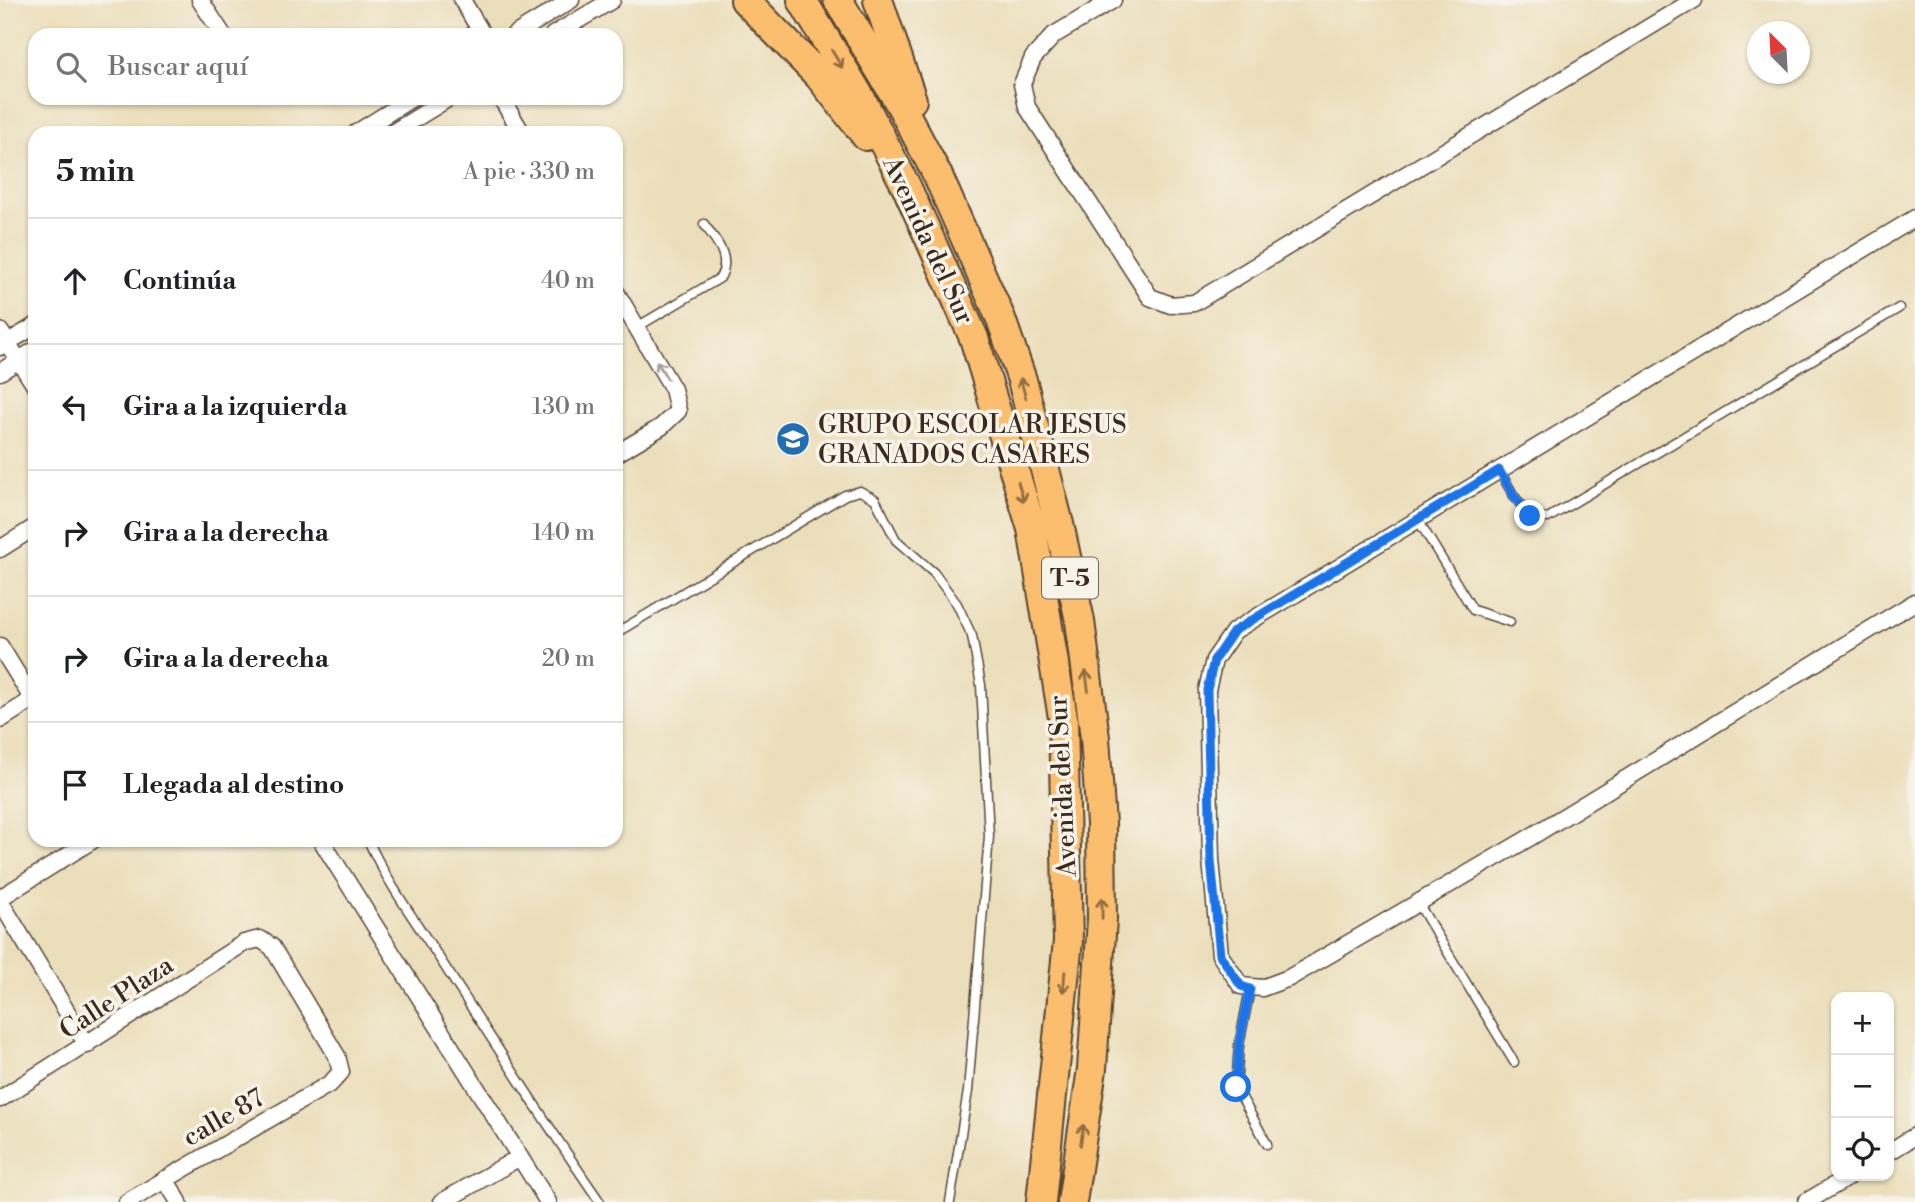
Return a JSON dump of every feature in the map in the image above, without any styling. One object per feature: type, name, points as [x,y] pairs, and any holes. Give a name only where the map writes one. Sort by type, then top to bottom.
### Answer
[{"type":"highway","points":[[745,0],[819,76],[907,188]]},
{"type":"highway","name":"Avenida del Sur","points":[[802,0],[860,97],[907,188],[974,338],[1032,529],[1063,718],[1068,941],[1041,1202]]},
{"type":"highway","name":"Avenida del Sur","points":[[838,0],[899,102],[938,176],[1002,319],[1059,524],[1080,621],[1095,737],[1101,824],[1102,919],[1093,1069],[1072,1202]]},
{"type":"highway","points":[[878,0],[938,176]]},
{"type":"street","points":[[200,0],[218,28]]},
{"type":"street","points":[[462,0],[479,28]]},
{"type":"street","points":[[525,28],[571,0]]},
{"type":"street","points":[[565,28],[612,0]]},
{"type":"street","points":[[1113,0],[1054,35],[1033,58],[1023,84],[1027,107],[1150,297],[1171,305],[1194,303],[1694,0]]},
{"type":"street","points":[[367,126],[401,105]]},
{"type":"street","points":[[403,126],[438,105]]},
{"type":"street","points":[[505,105],[518,126]]},
{"type":"street","points":[[1915,218],[1234,631],[1214,660],[1207,690],[1211,860],[1220,955],[1241,986],[1250,989],[1262,988],[1289,978],[1529,838],[1915,602]]},
{"type":"street","points":[[623,304],[673,388],[678,411],[661,427],[623,450]]},
{"type":"street","points":[[28,329],[2,340],[28,375]]},
{"type":"street","points":[[0,372],[28,354]]},
{"type":"street","points":[[0,549],[28,531]]},
{"type":"street","points":[[0,646],[28,691]]},
{"type":"street","points":[[0,720],[28,704]]},
{"type":"street","points":[[82,847],[0,900],[87,1045]]},
{"type":"street","points":[[325,847],[548,1202]]},
{"type":"street","name":"Calle Plaza","points":[[0,1099],[244,943],[260,939],[272,947],[337,1056],[341,1072]]},
{"type":"street","name":"calle 87","points":[[127,1202],[331,1083],[341,1072]]},
{"type":"street","points":[[1894,1149],[1911,1139],[1915,1156]]},
{"type":"street","points":[[442,1202],[520,1157]]},
{"type":"street","points":[[165,1179],[179,1202]]},
{"type":"street","points":[[1806,1202],[1842,1181]]},
{"type":"lane","points":[[637,327],[720,278],[725,270],[725,256],[704,224]]},
{"type":"lane","points":[[1499,470],[1530,516],[1548,518],[1899,308]]},
{"type":"lane","points":[[623,629],[845,495],[860,491],[875,499],[896,540],[934,573],[957,604],[972,636],[981,685],[989,836],[968,1091],[950,1202]]},
{"type":"lane","points":[[1418,520],[1473,610],[1510,622]]},
{"type":"lane","points":[[371,847],[546,1123],[600,1202]]},
{"type":"lane","points":[[1418,903],[1514,1062]]},
{"type":"lane","points":[[1250,989],[1239,1045],[1236,1087],[1267,1144]]},
{"type":"place","name":"GRUPO ESCOLAR JESUS GRANADOS CASARES","points":[[793,439]]},
{"type":"route","points":[[1236,1087],[1239,1045],[1250,989],[1241,986],[1220,955],[1211,860],[1207,690],[1214,660],[1234,631],[1499,470],[1530,516]]}]
